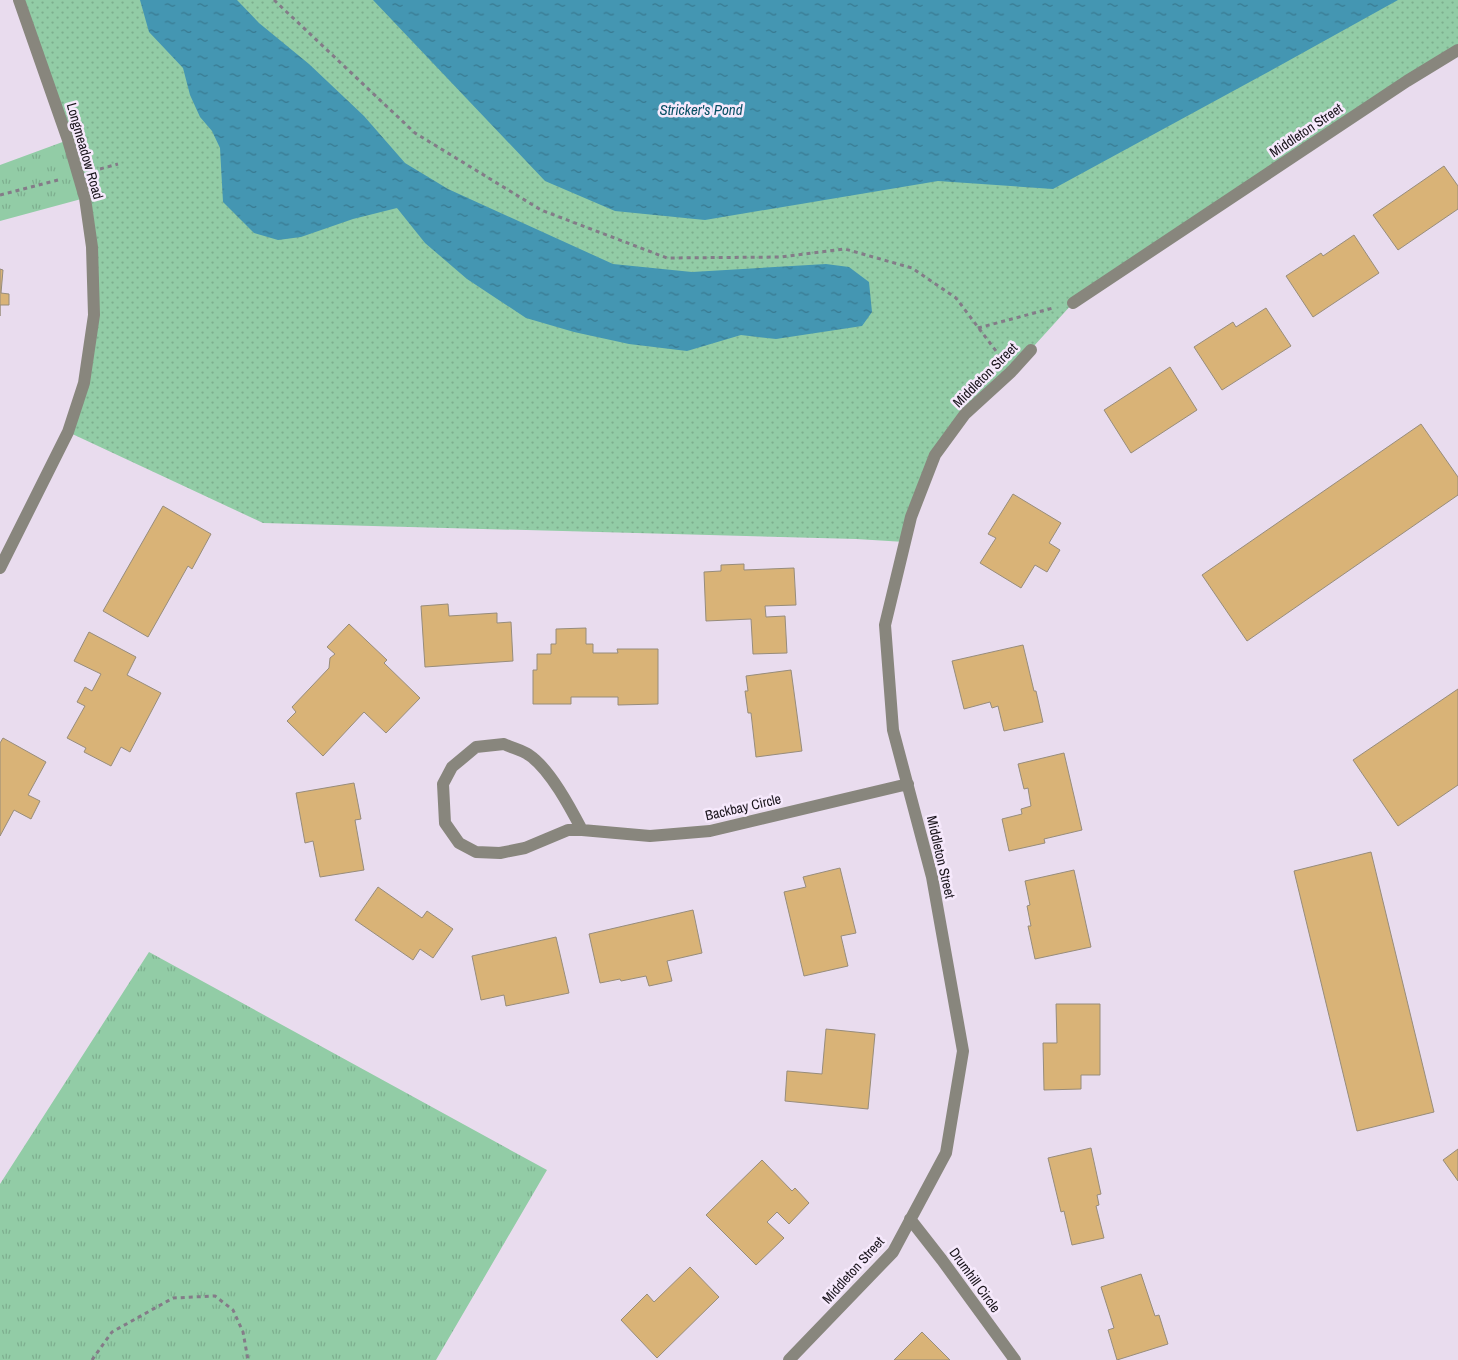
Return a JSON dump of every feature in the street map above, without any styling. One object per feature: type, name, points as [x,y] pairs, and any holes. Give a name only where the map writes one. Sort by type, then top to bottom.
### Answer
[{"type":"street","name":"Longmeadow Road","points":[[0,568],[5,547],[68,432],[84,383],[94,315],[92,247],[85,198],[68,140],[19,0]]},
{"type":"street","name":"Middleton Street","points":[[1073,303],[1407,81],[1458,50]]},
{"type":"street","name":"Middleton Street","points":[[789,1360],[892,1252],[946,1153],[963,1051],[932,877],[893,730],[885,625],[911,517],[935,455],[965,414],[1011,372],[1031,350]]},
{"type":"street","name":"Backbay Circle","points":[[582,830],[568,803],[544,770],[529,755],[504,744],[476,747],[452,767],[443,784],[445,823],[459,843],[476,852],[500,853],[525,848],[568,830],[650,836],[710,831],[908,784]]},
{"type":"street","name":"Drumhill Circle","points":[[910,1220],[942,1260],[1015,1360]]},
{"type":"path","points":[[274,0],[415,133],[541,210],[668,258],[781,257],[845,248],[912,268],[956,298],[1011,372]]},
{"type":"path","points":[[978,328],[1073,303]]},
{"type":"path","points":[[92,1360],[112,1332],[173,1298],[215,1296],[233,1310],[243,1332],[248,1360]]},
{"type":"green space","points":[[19,0],[1458,0],[1458,50],[1073,303],[935,455],[905,542],[856,539],[263,523],[68,432],[94,315],[85,198]]},
{"type":"green space","points":[[68,140],[85,198],[0,221],[0,165]]},
{"type":"green space","points":[[149,952],[547,1170],[436,1360],[0,1360],[0,1184]]},
{"type":"water","points":[[140,0],[237,0],[259,23],[309,64],[364,116],[405,163],[448,189],[613,264],[692,272],[826,264],[849,267],[869,282],[872,312],[862,326],[776,339],[741,335],[687,351],[629,344],[574,332],[526,318],[467,279],[425,243],[397,208],[353,219],[301,237],[278,240],[254,233],[223,202],[220,148],[212,131],[200,117],[190,95],[183,68],[149,32]]},
{"type":"water","name":"Stricker's Pond","points":[[373,0],[1398,0],[1053,189],[938,181],[705,220],[615,211],[545,181]]},
{"type":"building","points":[[1444,166],[1458,186],[1458,209],[1398,250],[1373,215]]},
{"type":"building","points":[[1354,235],[1379,273],[1313,317],[1286,276],[1321,253],[1323,256]]},
{"type":"building","points":[[0,269],[3,270],[1,293],[9,294],[9,305],[0,305]]},
{"type":"building","points":[[1266,308],[1291,346],[1222,390],[1194,347],[1233,322],[1236,327]]},
{"type":"building","points":[[1170,367],[1197,410],[1131,453],[1104,410]]},
{"type":"building","points":[[1421,424],[1458,477],[1458,495],[1247,641],[1202,575]]},
{"type":"building","points":[[1013,494],[1061,523],[1049,543],[1060,550],[1047,572],[1035,565],[1021,588],[980,563],[996,538],[988,534]]},
{"type":"building","points":[[163,506],[211,534],[192,569],[188,566],[148,637],[103,611]]},
{"type":"building","points":[[744,564],[744,570],[794,568],[796,605],[765,606],[766,617],[785,616],[787,653],[753,654],[751,619],[706,621],[704,572],[721,571],[721,565]]},
{"type":"building","points":[[448,604],[449,616],[497,613],[497,623],[511,622],[513,661],[425,667],[421,606]]},
{"type":"building","points":[[349,624],[387,660],[384,663],[420,698],[386,733],[364,712],[323,756],[287,721],[296,712],[292,707],[329,668],[330,658],[335,654],[327,647]]},
{"type":"building","points":[[586,628],[586,644],[593,644],[593,653],[618,653],[617,649],[658,649],[658,704],[618,705],[618,697],[571,697],[571,704],[533,704],[533,670],[537,670],[537,654],[551,654],[551,644],[556,644],[556,629]]},
{"type":"building","points":[[89,632],[136,657],[127,675],[161,693],[130,752],[121,747],[111,766],[84,752],[86,748],[67,738],[85,706],[77,702],[85,687],[92,691],[101,674],[74,661]]},
{"type":"building","points":[[1023,645],[1043,722],[1004,731],[998,706],[992,708],[990,702],[964,709],[952,661]]},
{"type":"building","points":[[791,670],[802,751],[756,757],[751,713],[748,713],[745,691],[748,691],[746,676]]},
{"type":"building","points":[[1458,689],[1458,785],[1398,826],[1353,760]]},
{"type":"building","points":[[3,738],[46,762],[28,795],[40,801],[31,819],[14,810],[0,836],[0,743]]},
{"type":"building","points":[[1064,753],[1082,830],[1044,839],[1045,843],[1009,851],[1002,819],[1022,814],[1021,809],[1031,806],[1028,788],[1024,789],[1018,764]]},
{"type":"building","points":[[354,783],[361,819],[355,820],[364,870],[320,877],[313,841],[305,843],[296,793]]},
{"type":"building","points":[[1371,852],[1434,1112],[1357,1131],[1294,871]]},
{"type":"building","points":[[840,868],[856,933],[841,936],[848,966],[804,976],[784,892],[806,887],[803,877]]},
{"type":"building","points":[[1074,870],[1091,947],[1035,959],[1028,926],[1031,926],[1027,906],[1030,905],[1025,881]]},
{"type":"building","points":[[378,887],[422,918],[427,911],[453,929],[433,958],[420,949],[413,960],[355,920]]},
{"type":"building","points":[[693,910],[702,953],[667,961],[672,981],[649,986],[646,976],[600,983],[589,934]]},
{"type":"building","points":[[556,937],[569,993],[506,1006],[504,995],[481,1000],[472,956]]},
{"type":"building","points":[[1056,1004],[1100,1004],[1100,1075],[1081,1075],[1081,1089],[1044,1090],[1043,1043],[1057,1043]]},
{"type":"building","points":[[826,1029],[875,1034],[868,1109],[785,1101],[787,1071],[822,1074]]},
{"type":"building","points":[[1091,1148],[1101,1194],[1097,1195],[1099,1205],[1096,1206],[1104,1238],[1072,1245],[1064,1211],[1061,1212],[1048,1158]]},
{"type":"building","points":[[1458,1149],[1458,1181],[1443,1160]]},
{"type":"building","points":[[762,1160],[792,1191],[795,1188],[809,1203],[789,1224],[777,1212],[767,1222],[784,1238],[756,1265],[706,1215]]},
{"type":"building","points":[[690,1267],[719,1297],[657,1358],[621,1320],[647,1294],[654,1302]]},
{"type":"building","points":[[1141,1274],[1155,1316],[1159,1315],[1168,1344],[1117,1360],[1108,1330],[1114,1328],[1101,1287]]},
{"type":"building","points":[[922,1332],[950,1360],[894,1360]]}]
